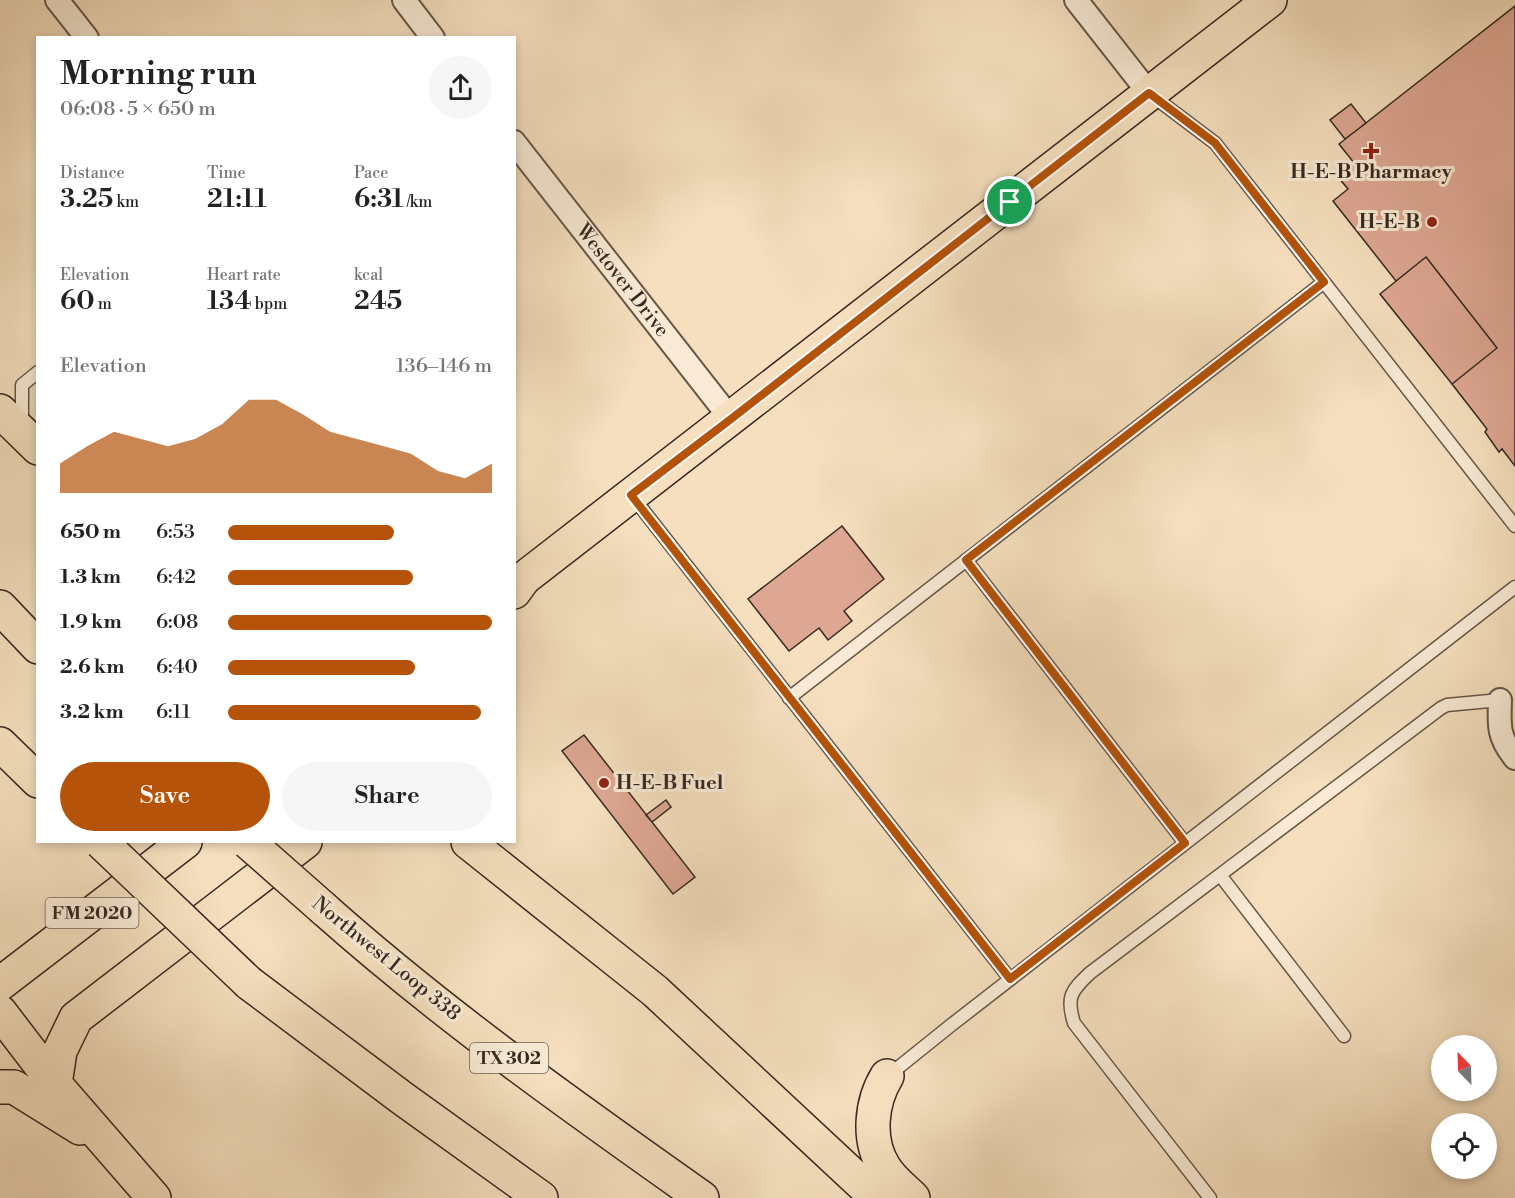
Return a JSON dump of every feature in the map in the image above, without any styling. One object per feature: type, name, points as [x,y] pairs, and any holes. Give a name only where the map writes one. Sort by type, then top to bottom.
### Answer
[{"type":"main road","points":[[516,583],[1270,0]]},
{"type":"main road","points":[[0,607],[36,645]]},
{"type":"main road","points":[[0,744],[36,779]]},
{"type":"main road","points":[[102,843],[249,983],[402,1098],[541,1198]]},
{"type":"main road","name":"FM 2020","points":[[0,984],[183,843]]},
{"type":"main road","name":"Northwest Loop 338","points":[[249,843],[358,940],[509,1058],[702,1198]]},
{"type":"main road","points":[[55,1084],[60,1051],[76,1018],[304,843]]},
{"type":"main road","points":[[469,843],[656,991],[877,1198]]},
{"type":"main road","points":[[0,1012],[55,1084],[154,1198]]},
{"type":"main road","points":[[887,1077],[875,1102],[873,1122],[877,1154],[893,1179],[913,1198]]},
{"type":"main road","points":[[0,1087],[14,1087],[80,1128],[126,1166]]},
{"type":"street","points":[[57,0],[85,36]]},
{"type":"street","points":[[404,0],[431,36]]},
{"type":"street","points":[[1076,0],[1149,93]]},
{"type":"street","name":"Westover Drive","points":[[516,145],[731,419]]},
{"type":"street","points":[[1500,700],[1499,729],[1505,746],[1515,758]]},
{"type":"lane","points":[[1149,93],[1215,143],[1515,526]]},
{"type":"lane","points":[[789,698],[1324,282]]},
{"type":"lane","points":[[20,431],[22,385],[36,374]]},
{"type":"lane","points":[[631,495],[1010,979]]},
{"type":"lane","points":[[966,560],[1185,843]]},
{"type":"lane","points":[[887,1077],[1515,587]]},
{"type":"lane","points":[[1210,1198],[1074,1023],[1069,1006],[1074,989],[1090,973],[1441,708],[1453,704],[1500,700]]},
{"type":"lane","points":[[1220,874],[1344,1036]]},
{"type":"building","name":"H-E-B","points":[[1515,6],[1515,466],[1502,449],[1499,452],[1485,432],[1487,429],[1452,384],[1497,348],[1426,257],[1396,281],[1333,201],[1348,189],[1338,177],[1355,164],[1339,144]]},
{"type":"building","points":[[1351,104],[1366,123],[1345,139],[1330,120]]},
{"type":"building","points":[[1426,257],[1497,348],[1452,384],[1380,294]]},
{"type":"building","points":[[842,526],[884,579],[844,611],[852,621],[828,640],[819,628],[789,651],[748,599]]},
{"type":"building","name":"H-E-B Fuel","points":[[584,735],[695,877],[673,894],[562,751]]},
{"type":"building","points":[[666,800],[671,807],[652,822],[646,815]]},
{"type":"place","name":"H-E-B Pharmacy","points":[[1371,151]]},
{"type":"place","name":"H-E-B","points":[[1432,222]]},
{"type":"place","name":"H-E-B Fuel","points":[[604,783]]},
{"type":"route","points":[[1149,93],[1215,143],[1324,282],[966,560],[1185,843],[1010,979],[631,495],[1010,202],[1149,93]]}]
